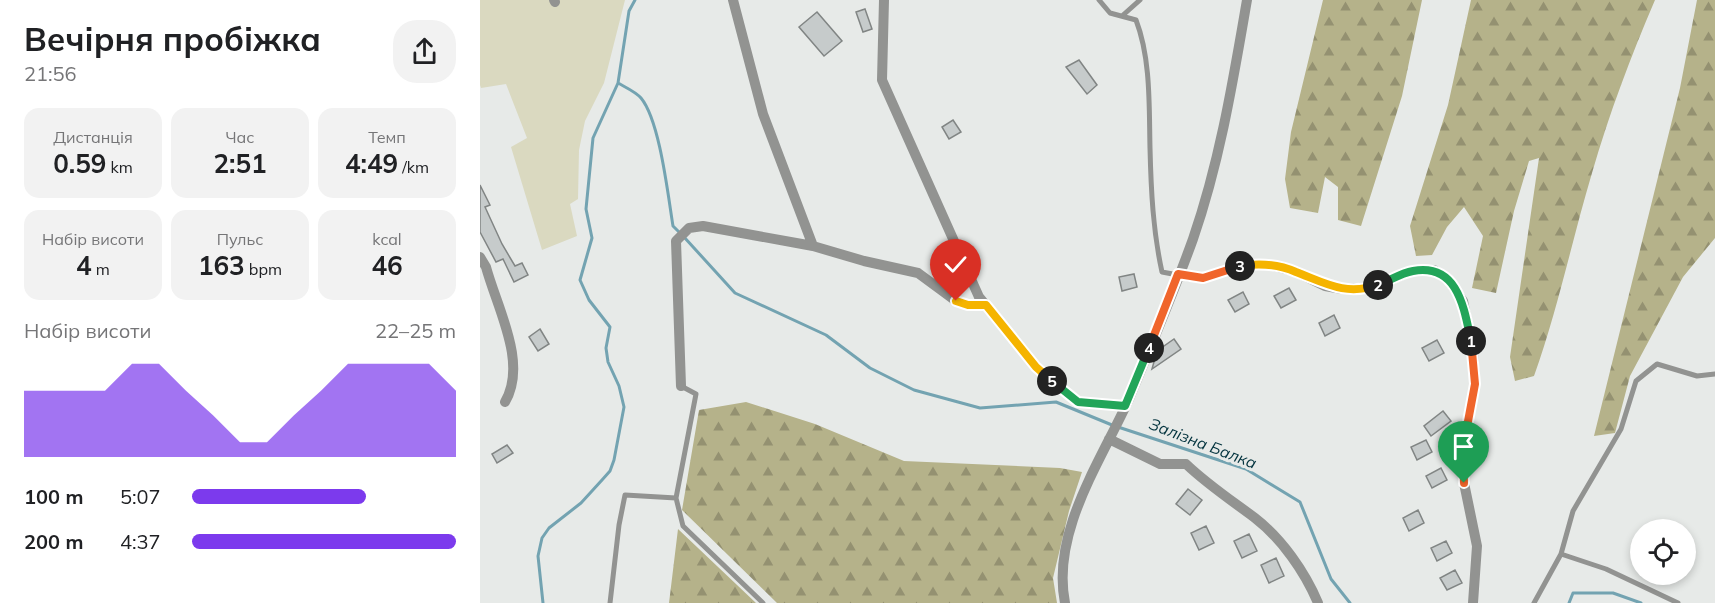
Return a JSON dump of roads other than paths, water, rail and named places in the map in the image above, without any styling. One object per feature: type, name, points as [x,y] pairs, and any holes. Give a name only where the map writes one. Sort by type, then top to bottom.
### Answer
[{"type":"street","points":[[733,0],[763,114],[813,246]]},
{"type":"street","points":[[884,0],[882,80],[979,297],[1036,367],[1078,402],[1125,407]]},
{"type":"street","points":[[1065,603],[1062,578],[1069,536],[1125,407],[1193,239],[1219,151],[1247,0]]},
{"type":"street","points":[[681,386],[676,239],[686,230],[703,226],[813,246],[918,273],[956,301],[968,305],[986,305]]},
{"type":"street","points":[[480,257],[486,267],[513,351],[514,388],[506,402]]},
{"type":"street","points":[[1178,274],[1203,278],[1241,266],[1265,264],[1294,271],[1325,286],[1342,289],[1375,287],[1411,271],[1434,270],[1449,280],[1463,302],[1473,351],[1475,384],[1463,448],[1464,483],[1477,546],[1473,603]]},
{"type":"street","points":[[1111,435],[1160,464],[1186,464],[1212,489],[1257,519],[1286,548],[1318,603]]},
{"type":"lane","points":[[1099,0],[1110,14],[1136,20],[1142,37],[1149,103],[1154,232],[1162,272],[1178,274]]},
{"type":"lane","points":[[1122,16],[1140,0]]},
{"type":"lane","points":[[1534,603],[1561,554],[1573,512],[1621,429],[1635,381],[1657,364],[1696,375],[1715,374]]},
{"type":"lane","points":[[681,386],[696,394],[676,498],[683,526],[763,603]]},
{"type":"lane","points":[[610,603],[618,525],[625,495],[676,498]]},
{"type":"lane","points":[[1561,554],[1606,569],[1678,603]]},
{"type":"waterway","points":[[543,603],[538,556],[542,538],[549,528],[581,503],[610,471],[624,407],[619,386],[608,362],[606,348],[610,327],[589,300],[580,280],[592,238],[586,209],[593,138],[618,83],[629,11],[635,0]]},
{"type":"waterway","name":"Залізна Балка","points":[[618,83],[639,96],[648,109],[662,159],[673,226],[679,232]]},
{"type":"waterway","name":"Залізна Балка","points":[[684,237],[735,293],[826,335],[870,368],[914,390],[980,408],[1056,402],[1112,425]]},
{"type":"waterway","name":"Залізна Балка","points":[[1118,427],[1246,469],[1300,502],[1331,579],[1350,603]]},
{"type":"waterway","name":"Залізна Балка","points":[[1569,603],[1573,593],[1613,593],[1641,603]]}]
